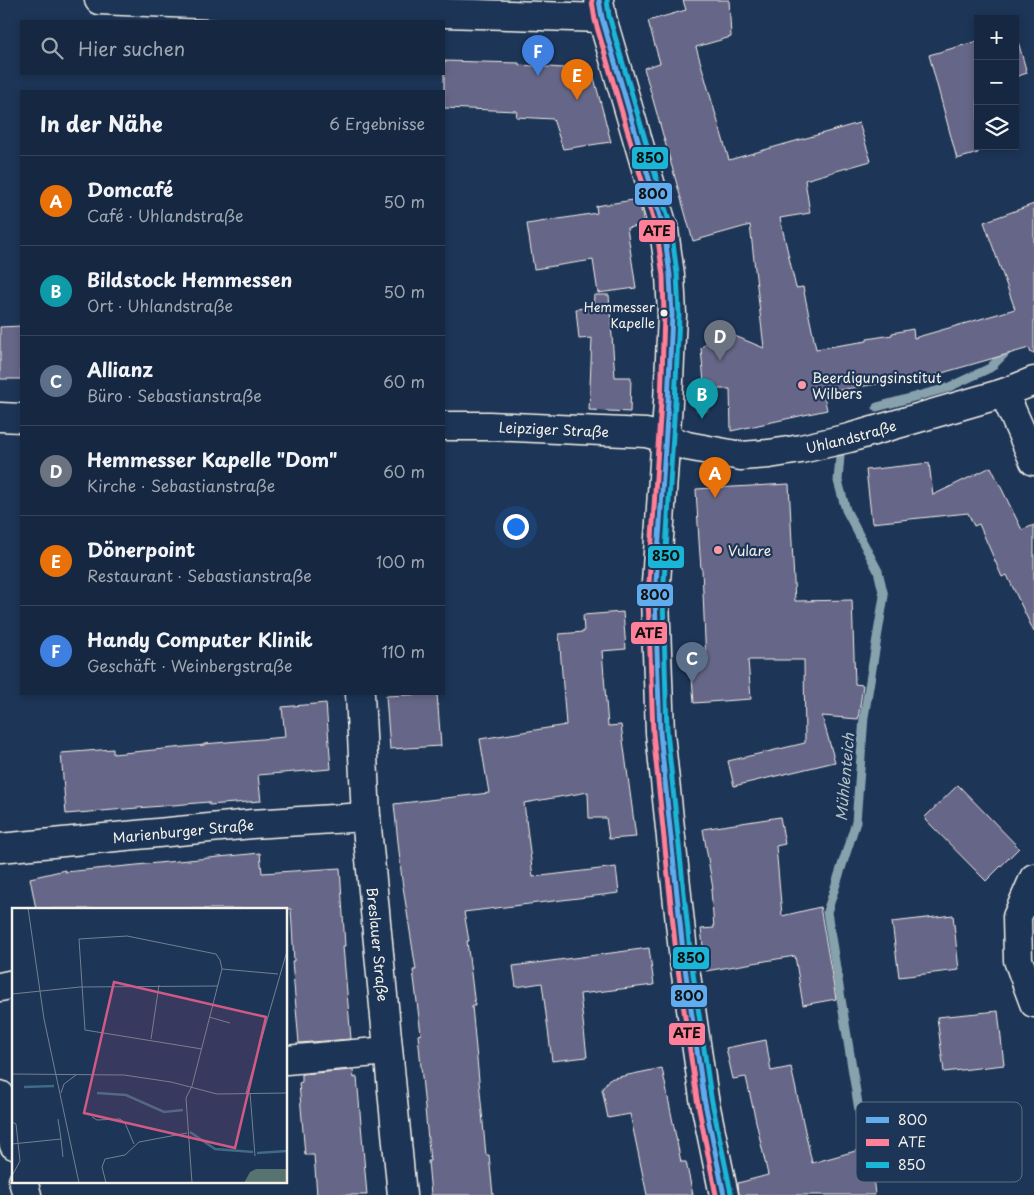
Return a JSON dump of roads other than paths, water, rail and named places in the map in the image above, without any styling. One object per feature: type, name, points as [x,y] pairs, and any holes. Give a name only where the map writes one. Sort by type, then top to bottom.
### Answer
[{"type":"street","points":[[99,0],[339,10],[600,9],[664,230],[670,275],[672,315],[668,402],[655,598],[660,733],[684,961],[704,1098],[724,1195]]},
{"type":"street","name":"Uhlandstraße","points":[[665,438],[687,446],[741,456],[769,454],[849,438],[1034,382]]},
{"type":"street","points":[[1004,392],[1034,461]]},
{"type":"street","points":[[0,418],[20,418]]},
{"type":"street","name":"Leipziger Straße","points":[[445,426],[489,426],[646,433],[665,438]]},
{"type":"street","name":"Breslauer Straße","points":[[360,695],[366,817],[402,1195]]},
{"type":"street","name":"Marienburger Straße","points":[[0,848],[252,824],[366,817]]},
{"type":"street","points":[[1034,878],[1017,917],[1018,960],[1034,1003]]},
{"type":"street","points":[[288,1060],[388,1051]]},
{"type":"street","points":[[0,1095],[12,1138]]},
{"type":"street","points":[[23,1182],[27,1195]]},
{"type":"waterway","name":"Mühlenteich","points":[[877,407],[947,388],[990,368],[1011,347]]},
{"type":"waterway","name":"Mühlenteich","points":[[840,456],[838,481],[846,510],[878,571],[884,596],[864,717],[856,822],[827,912],[858,1102]]},
{"type":"place","name":"Handy Computer Klinik","points":[[538,76]]},
{"type":"place","name":"Dönerpoint","points":[[577,100]]},
{"type":"place","name":"Hemmesser Kapelle","points":[[664,313]]},
{"type":"place","name":"Hemmesser Kapelle \"Dom\"","points":[[720,361]]},
{"type":"place","name":"Beerdigungsinstitut Wilbers","points":[[802,385]]},
{"type":"place","name":"Bildstock Hemmessen","points":[[702,419]]},
{"type":"place","name":"Domcafé","points":[[715,498]]},
{"type":"place","name":"Vulare","points":[[718,550]]},
{"type":"place","name":"Allianz","points":[[692,683]]}]
